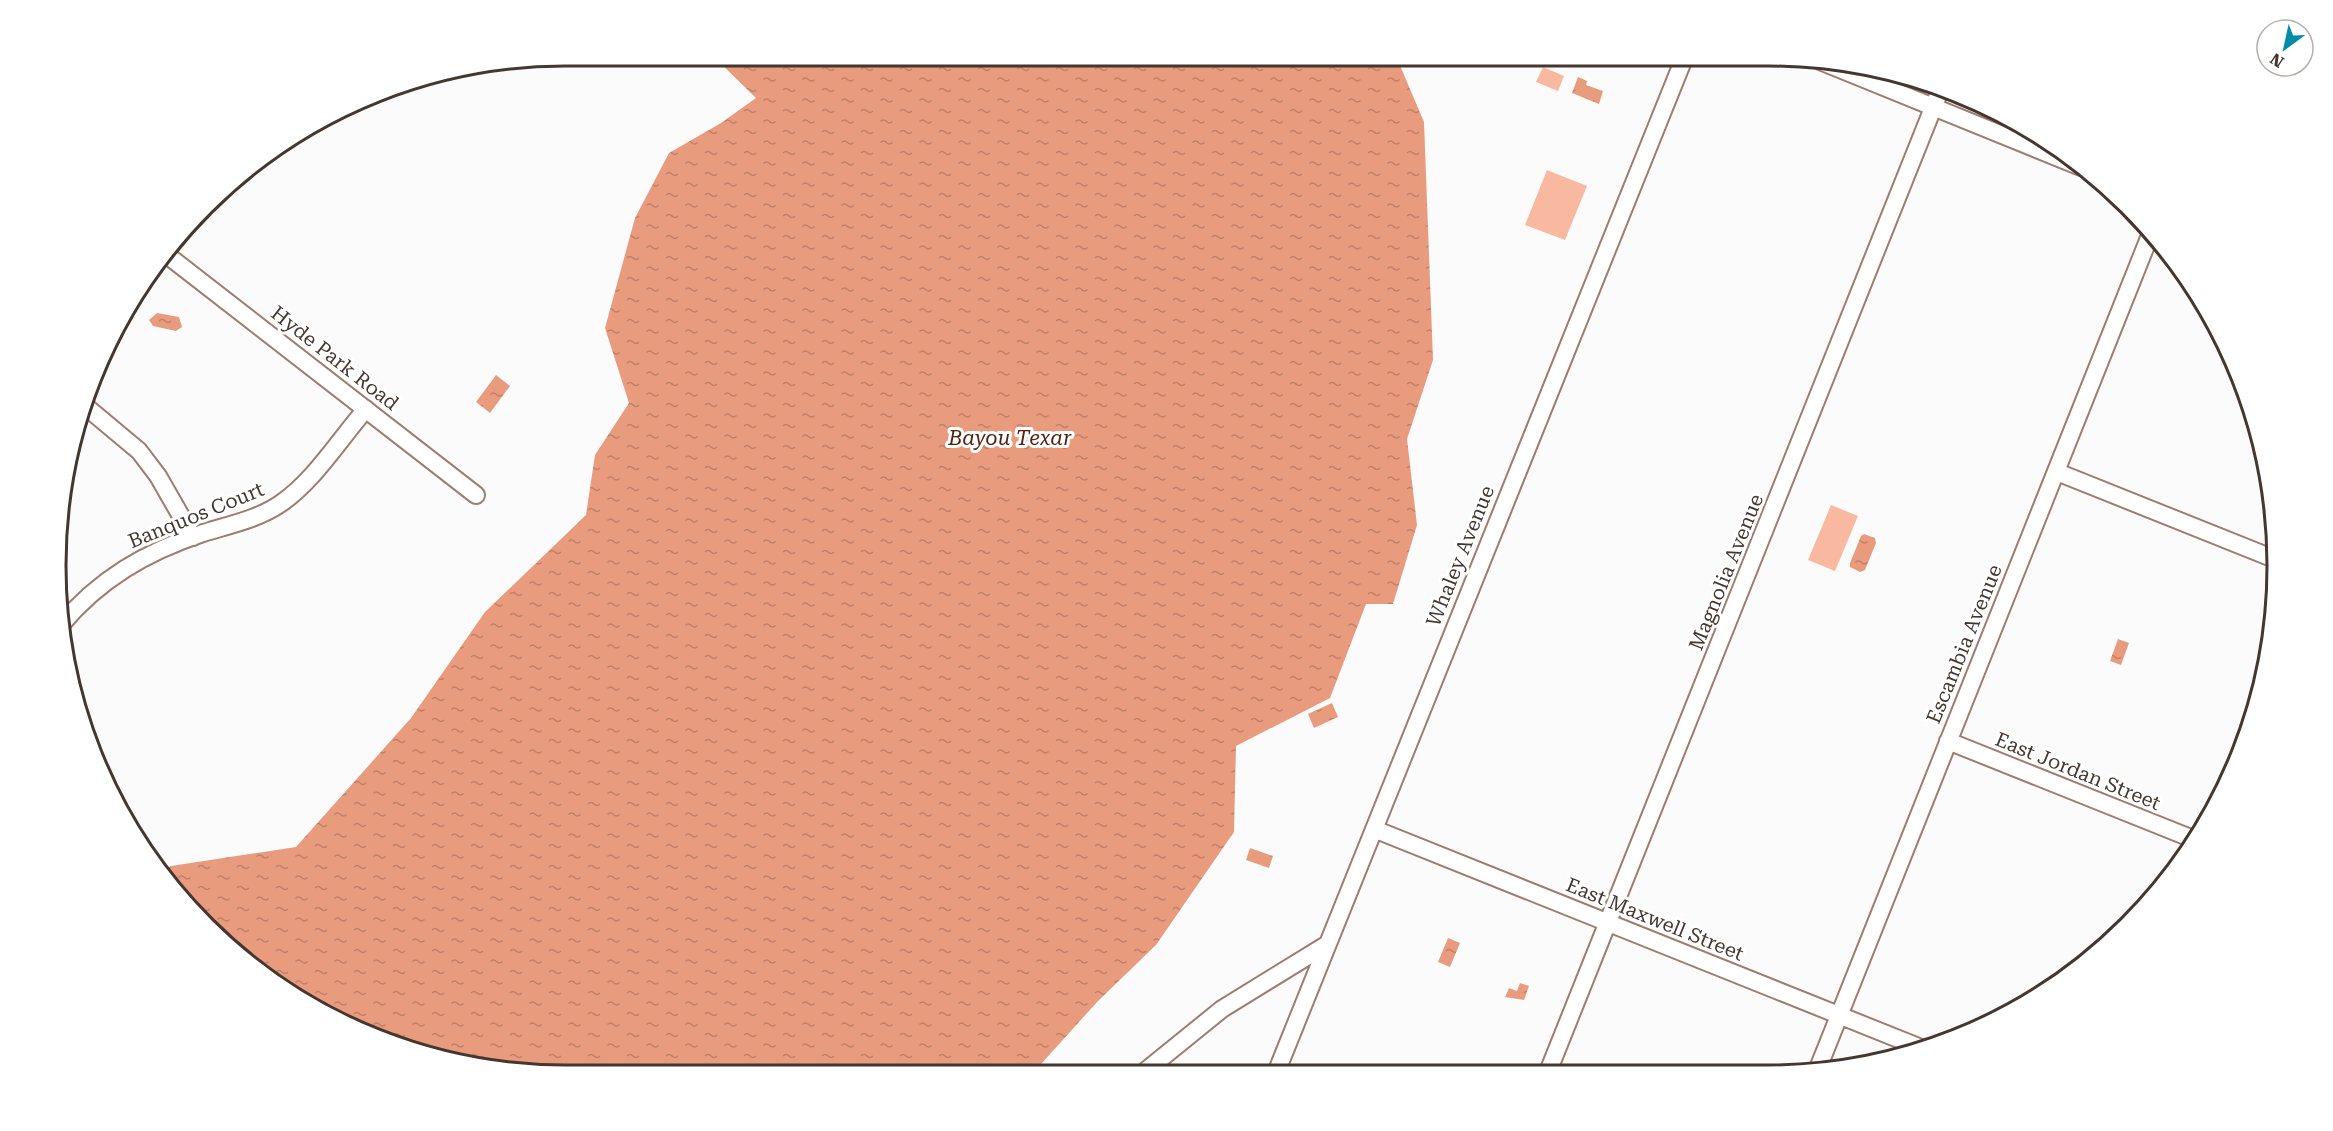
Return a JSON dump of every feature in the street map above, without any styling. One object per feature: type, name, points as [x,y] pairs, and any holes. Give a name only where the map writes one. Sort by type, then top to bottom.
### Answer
[{"type":"street","name":"Whaley Avenue","points":[[1279,1065],[1681,66]]},
{"type":"street","points":[[1851,73],[2050,153]]},
{"type":"street","name":"Magnolia Avenue","points":[[1551,1065],[1937,96]]},
{"type":"street","name":"Escambia Avenue","points":[[1820,1062],[2148,242]]},
{"type":"street","name":"Hyde Park Road","points":[[171,258],[476,495]]},
{"type":"street","name":"Banquos Court","points":[[69,617],[102,583],[131,563],[165,546],[257,516],[280,504],[300,488],[366,409]]},
{"type":"street","points":[[91,411],[139,451],[158,476],[193,537]]},
{"type":"street","points":[[2057,472],[2267,556]]},
{"type":"street","name":"East Jordan Street","points":[[1948,741],[2187,837]]},
{"type":"street","name":"East Maxwell Street","points":[[1374,829],[1910,1044]]},
{"type":"street","points":[[1154,1065],[1222,1009],[1326,945]]},
{"type":"water","name":"Bayou Texar","points":[[723,66],[1400,66],[1424,122],[1433,360],[1407,439],[1417,525],[1393,604],[1366,604],[1330,698],[1236,746],[1234,832],[1156,945],[1098,1001],[1040,1065],[566,1065],[500,1061],[436,1048],[374,1027],[288,981],[261,962],[212,919],[168,868],[296,847],[411,718],[485,612],[586,515],[595,455],[629,403],[605,328],[635,218],[669,153],[721,123],[756,98]]},
{"type":"water","points":[[1578,77],[1587,81],[1586,85],[1603,91],[1599,104],[1572,93]]},
{"type":"water","points":[[157,313],[179,317],[182,327],[176,331],[153,326],[149,320]]},
{"type":"water","points":[[496,375],[510,386],[490,413],[476,402]]},
{"type":"water","points":[[1864,534],[1875,538],[1876,543],[1865,570],[1860,572],[1850,567],[1850,563],[1861,536]]},
{"type":"water","points":[[2118,639],[2129,643],[2121,665],[2110,661]]},
{"type":"water","points":[[1332,703],[1338,717],[1314,728],[1308,714]]},
{"type":"water","points":[[1250,848],[1273,856],[1269,868],[1246,860]]},
{"type":"water","points":[[1448,938],[1460,943],[1450,967],[1438,962]]},
{"type":"water","points":[[1520,983],[1529,986],[1524,1000],[1505,997],[1509,988],[1517,991]]},
{"type":"building","points":[[1543,67],[1564,76],[1558,91],[1536,82]]},
{"type":"building","points":[[1547,170],[1587,186],[1565,240],[1525,225]]},
{"type":"building","points":[[1831,505],[1858,516],[1835,571],[1808,560]]}]
